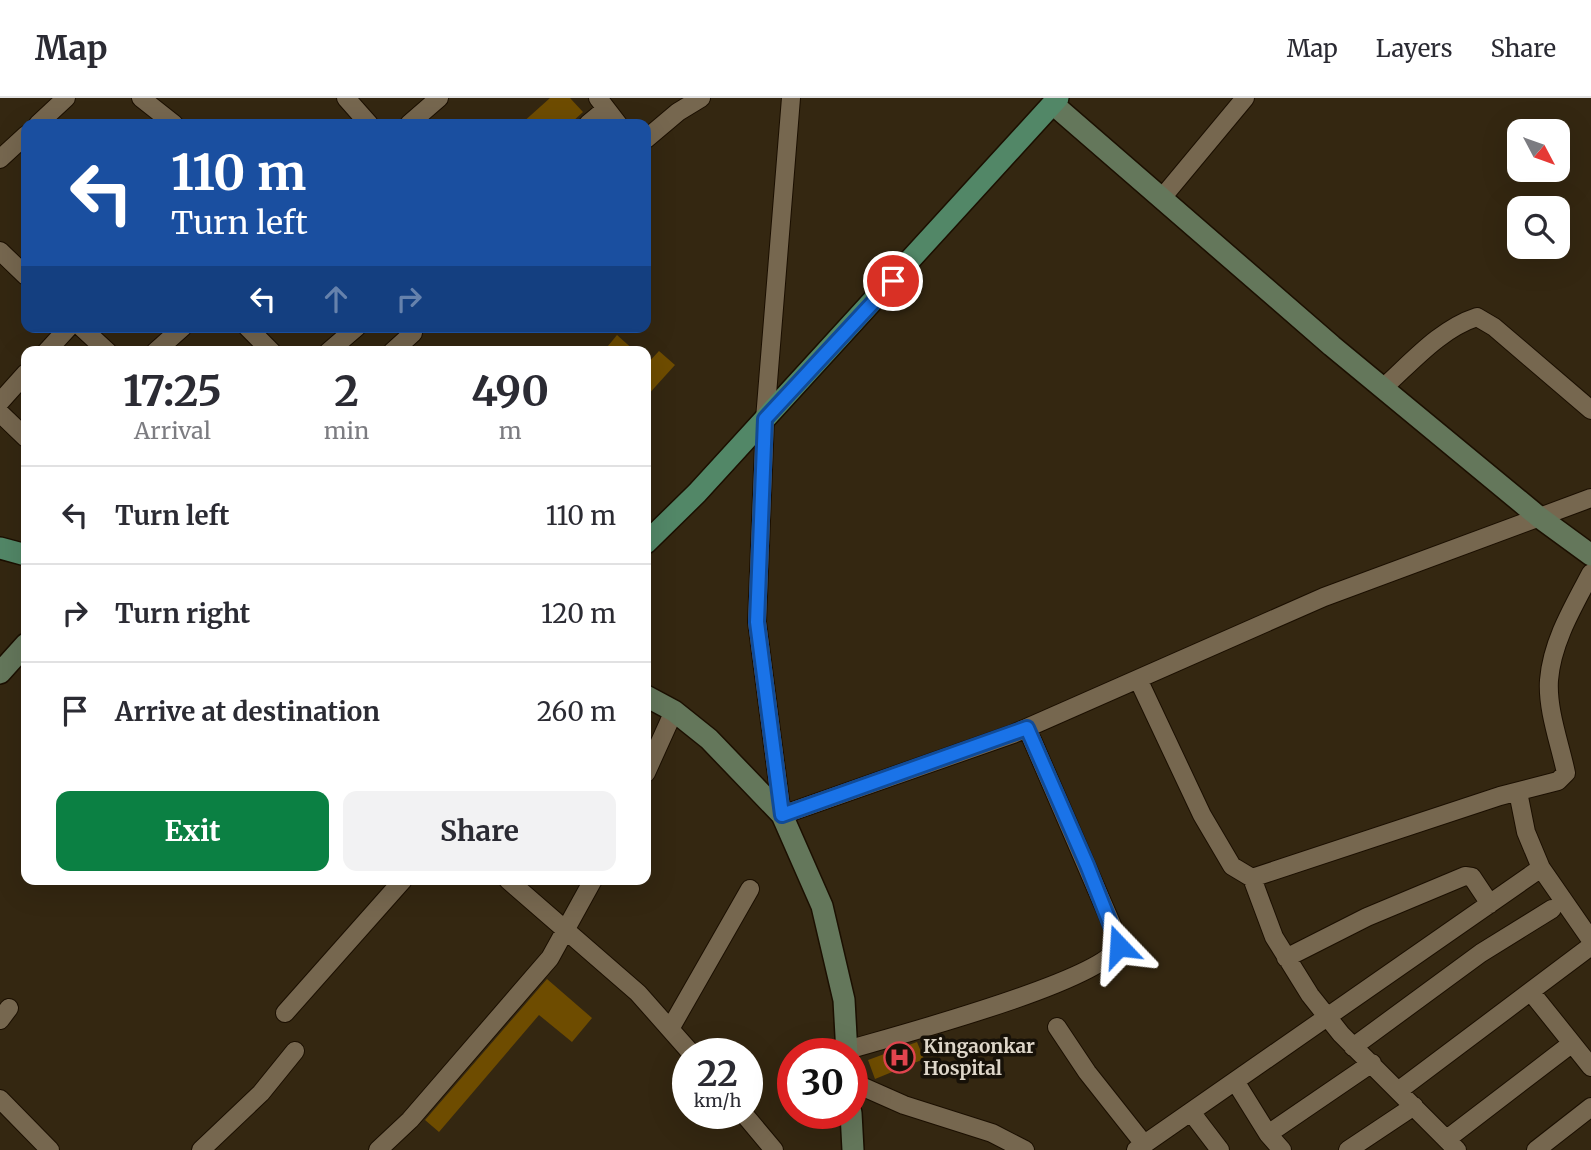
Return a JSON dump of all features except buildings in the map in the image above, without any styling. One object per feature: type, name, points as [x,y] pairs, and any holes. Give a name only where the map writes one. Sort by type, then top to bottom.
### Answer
[{"type":"main road","points":[[651,538],[765,419],[1053,100]]},
{"type":"main road","points":[[0,548],[21,554]]},
{"type":"street","points":[[43,119],[66,98]]},
{"type":"street","points":[[141,98],[168,119]]},
{"type":"street","points":[[346,98],[365,119]]},
{"type":"street","points":[[415,119],[439,98]]},
{"type":"street","points":[[651,135],[678,112],[701,98]]},
{"type":"street","points":[[791,98],[765,419],[757,622],[782,815],[822,906],[844,1000],[846,1038]]},
{"type":"street","points":[[1161,199],[1245,98]]},
{"type":"street","points":[[1053,100],[1161,199],[1383,388],[1539,517],[1591,555]]},
{"type":"street","points":[[592,119],[602,104],[614,119]]},
{"type":"street","points":[[0,159],[21,140]]},
{"type":"street","points":[[0,251],[21,271]]},
{"type":"street","points":[[1383,388],[1444,334],[1464,321],[1477,317],[1493,327],[1591,410]]},
{"type":"street","points":[[52,346],[63,333]]},
{"type":"street","points":[[87,333],[102,346]]},
{"type":"street","points":[[162,346],[176,333]]},
{"type":"street","points":[[253,333],[266,346]]},
{"type":"street","points":[[335,346],[349,333]]},
{"type":"street","points":[[397,346],[409,333]]},
{"type":"street","points":[[0,402],[21,379]]},
{"type":"street","points":[[0,412],[21,433]]},
{"type":"street","points":[[782,815],[1027,728],[1324,597],[1591,498]]},
{"type":"street","points":[[1252,878],[1558,781],[1566,773],[1549,683],[1552,658],[1591,573]]},
{"type":"street","points":[[0,673],[21,650]]},
{"type":"street","points":[[1138,679],[1202,815],[1232,866],[1252,878],[1274,937],[1286,958],[1353,1047],[1452,1144],[1571,1044]]},
{"type":"street","points":[[651,698],[674,710],[709,738],[782,815]]},
{"type":"street","points":[[651,762],[674,710]]},
{"type":"street","points":[[868,1045],[954,1019],[1090,971],[1115,954],[1119,946],[1118,939],[1027,728]]},
{"type":"street","points":[[1518,792],[1526,832],[1541,868],[1591,940]]},
{"type":"street","points":[[1057,1027],[1140,1147],[1541,868]]},
{"type":"street","points":[[1286,958],[1367,917],[1465,876],[1472,877],[1490,904]]},
{"type":"street","points":[[285,1013],[399,885]]},
{"type":"street","points":[[515,885],[638,993],[678,1038]]},
{"type":"street","points":[[378,1150],[410,1120],[550,958],[590,885]]},
{"type":"street","points":[[670,1029],[750,889]]},
{"type":"street","points":[[1353,1047],[1481,953],[1552,909]]},
{"type":"street","points":[[1398,1091],[1591,946]]},
{"type":"street","points":[[1531,992],[1591,1067]]},
{"type":"street","points":[[201,1150],[261,1093],[295,1051]]},
{"type":"street","points":[[1269,1134],[1372,1063]]},
{"type":"street","points":[[1235,1081],[1282,1150]]},
{"type":"street","points":[[868,1089],[904,1105],[992,1133],[1025,1150]]},
{"type":"street","points":[[0,1099],[50,1150]]},
{"type":"street","points":[[1348,1150],[1414,1106]]},
{"type":"street","points":[[1536,1150],[1591,1107]]},
{"type":"street","points":[[1191,1112],[1220,1150]]},
{"type":"street","points":[[756,1129],[774,1150]]},
{"type":"street","points":[[852,1129],[853,1150]]},
{"type":"place","name":"Kingaonkar Hospital","points":[[900,1057]]},
{"type":"route","points":[[893,281],[765,419],[757,622],[782,815],[1027,728],[1119,946]]}]
